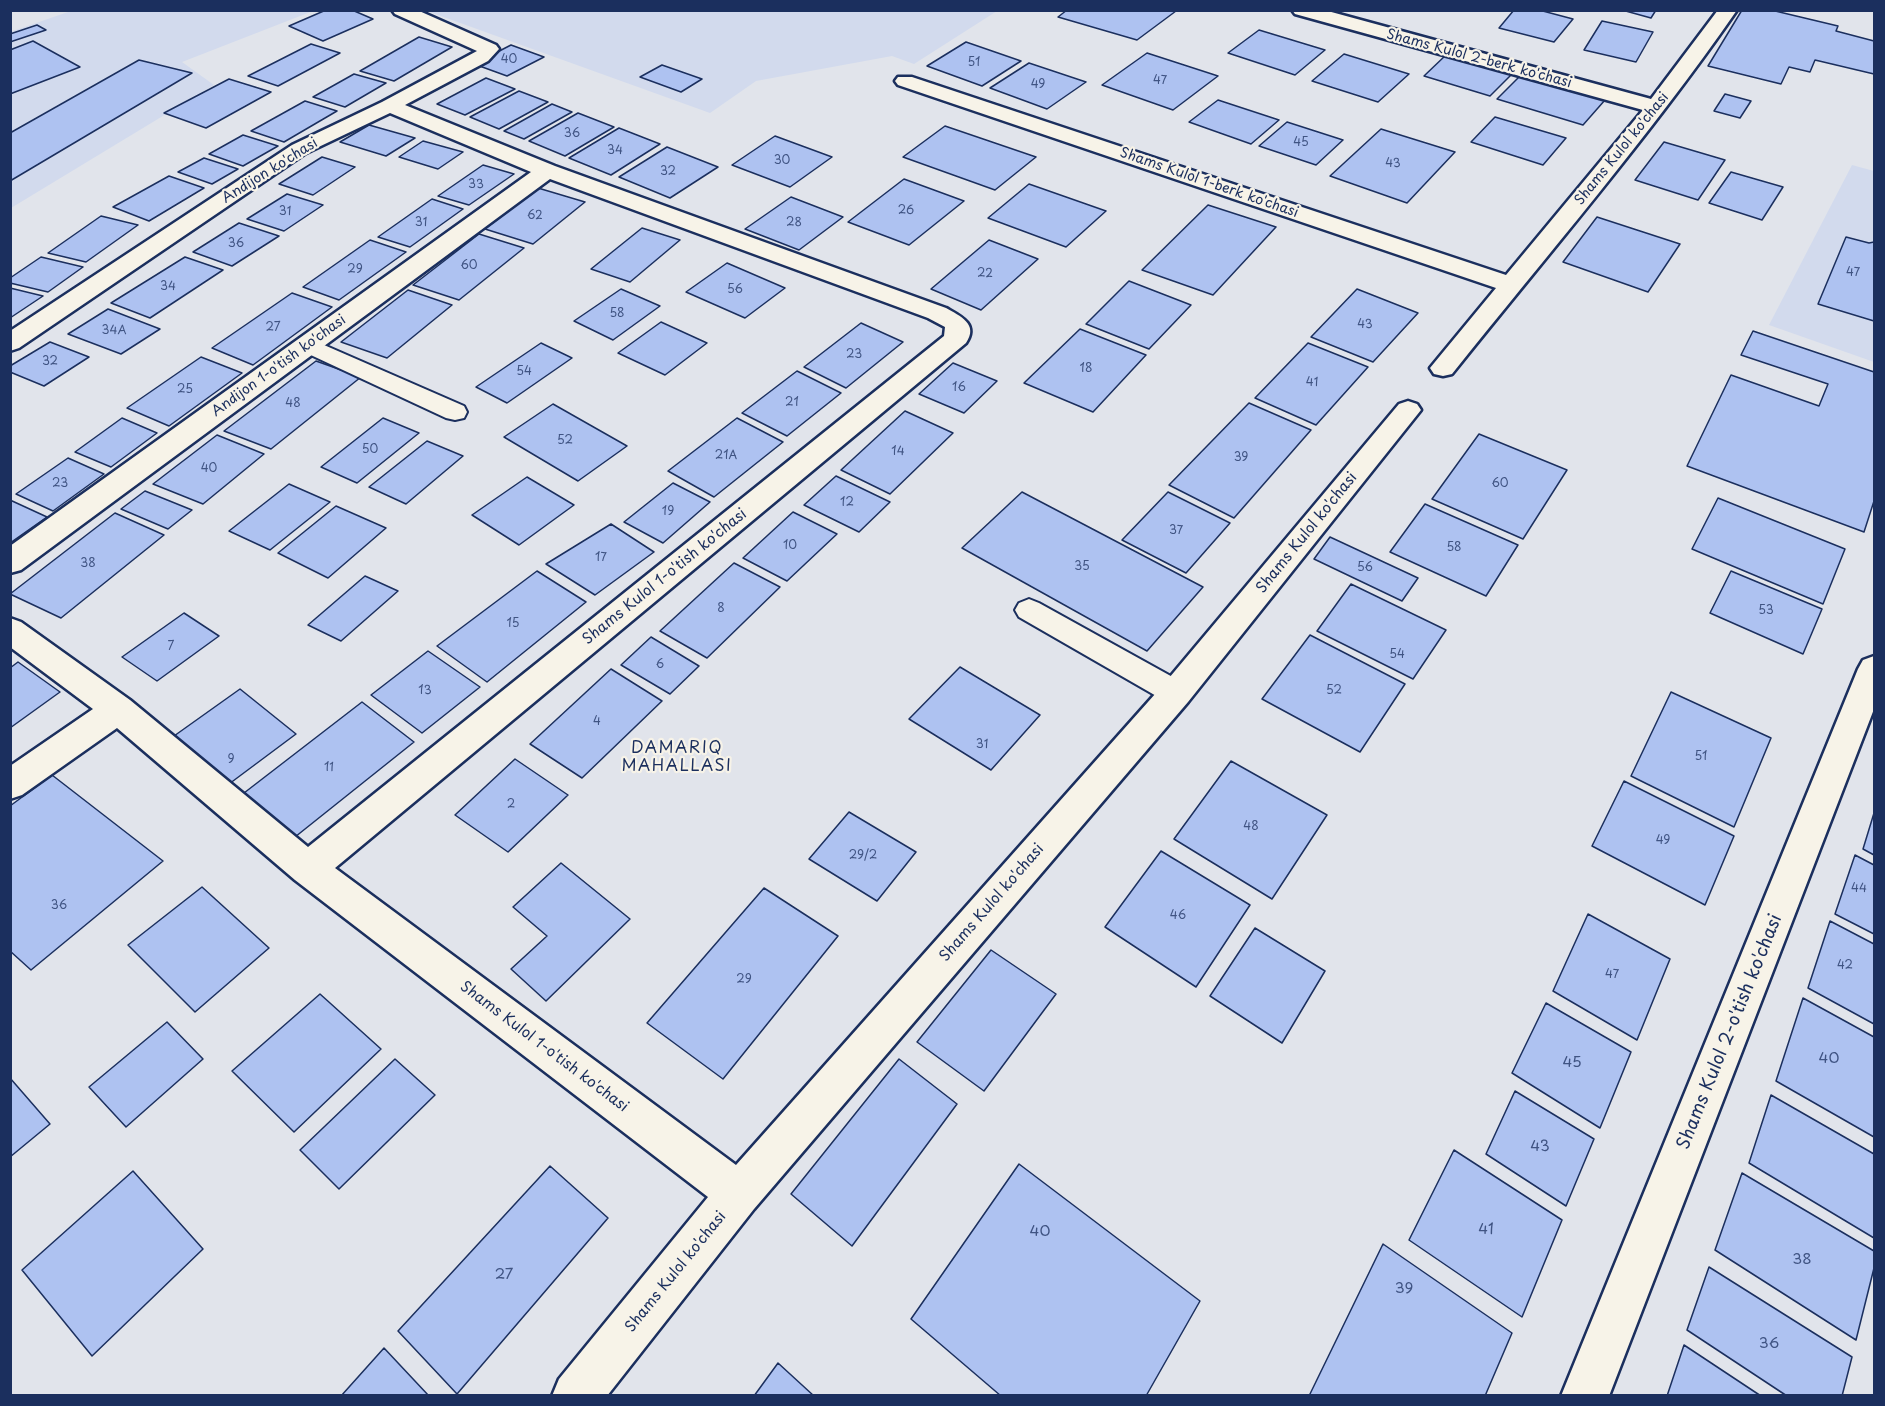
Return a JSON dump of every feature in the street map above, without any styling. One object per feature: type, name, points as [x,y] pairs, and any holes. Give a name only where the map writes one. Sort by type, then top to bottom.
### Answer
[{"type":"street","name":"Andijon ko'chasi","points":[[10,343],[299,149],[389,106],[481,57],[489,49],[401,10]]},
{"type":"street","name":"Shams Kulol 2-berk ko'chasi","points":[[1301,10],[1656,107]]},
{"type":"street","name":"Shams Kulol ko'chasi","points":[[1443,368],[1656,107],[1728,10]]},
{"type":"street","name":"Shams Kulol 1-berk ko'chasi","points":[[905,81],[1512,285]]},
{"type":"street","name":"Shams Kulol 1-o'tish ko'chasi","points":[[389,106],[547,171],[937,313],[957,324],[957,338],[308,869],[739,1194]]},
{"type":"street","name":"Andijon 1-o'tish ko'chasi","points":[[10,562],[547,171]]},
{"type":"street","name":"Shams Kulol ko'chasi","points":[[576,1395],[739,1194],[1176,693],[1408,410]]},
{"type":"street","points":[[10,630],[118,709],[308,869]]},
{"type":"street","name":"Shams Kulol 2-o'tish ko'chasi","points":[[1585,1395],[1875,669]]},
{"type":"street","points":[[10,785],[118,709]]},
{"type":"lane","points":[[308,345],[454,412]]},
{"type":"lane","points":[[1029,610],[1176,693]]},
{"type":"shaded area","points":[[71,11],[313,11],[182,62],[214,85],[11,208],[10,32]]},
{"type":"shaded area","points":[[427,11],[997,11],[914,64],[892,56],[756,81],[710,113]]},
{"type":"shaded area","points":[[1852,165],[1874,171],[1874,362],[1769,325]]},
{"type":"building","points":[[326,10],[352,10],[373,19],[323,41],[289,26]]},
{"type":"building","points":[[1067,10],[1176,11],[1137,40],[1058,17]]},
{"type":"building","points":[[1514,10],[1539,10],[1573,19],[1554,42],[1499,28]]},
{"type":"building","points":[[1622,10],[1656,10],[1651,18]]},
{"type":"building","points":[[1742,10],[1771,10],[1838,26],[1836,31],[1874,41],[1874,74],[1815,60],[1810,72],[1789,67],[1781,84],[1708,66]]},
{"type":"building","points":[[1602,21],[1653,32],[1636,62],[1584,50]]},
{"type":"building","points":[[37,25],[46,30],[10,42],[10,34]]},
{"type":"building","points":[[1259,30],[1325,50],[1295,75],[1228,53]]},
{"type":"building","points":[[419,37],[452,47],[394,81],[360,71]]},
{"type":"building","points":[[33,41],[80,67],[10,94],[10,50]]},
{"type":"building","points":[[966,42],[1021,61],[982,86],[927,66]]},
{"type":"building","points":[[311,44],[340,53],[278,86],[248,76]]},
{"type":"building","points":[[511,45],[544,57],[507,76],[474,64]]},
{"type":"building","points":[[1147,53],[1218,76],[1173,110],[1102,85]]},
{"type":"building","points":[[1344,54],[1409,74],[1378,102],[1312,81]]},
{"type":"building","points":[[1447,54],[1513,73],[1490,96],[1424,76]]},
{"type":"building","points":[[139,60],[192,73],[10,181],[10,133]]},
{"type":"building","points":[[1029,63],[1086,82],[1047,109],[990,88]]},
{"type":"building","points":[[662,65],[702,79],[681,92],[640,77]]},
{"type":"building","points":[[354,74],[386,83],[345,107],[313,97]]},
{"type":"building","points":[[1521,75],[1605,100],[1583,125],[1497,99]]},
{"type":"building","points":[[486,78],[515,89],[465,115],[437,104]]},
{"type":"building","points":[[229,79],[271,92],[206,128],[164,113]]},
{"type":"building","points":[[519,91],[548,102],[499,129],[470,117]]},
{"type":"building","points":[[1725,94],[1751,101],[1740,118],[1714,111]]},
{"type":"building","points":[[1218,100],[1279,120],[1251,144],[1189,122]]},
{"type":"building","points":[[305,101],[337,111],[284,142],[251,131]]},
{"type":"building","points":[[552,104],[572,112],[524,139],[504,131]]},
{"type":"building","points":[[578,113],[614,127],[565,156],[529,141]]},
{"type":"building","points":[[1495,117],[1566,138],[1543,165],[1471,142]]},
{"type":"building","points":[[1287,122],[1343,140],[1316,165],[1259,146]]},
{"type":"building","points":[[369,125],[415,138],[386,156],[340,142]]},
{"type":"building","points":[[945,126],[1036,157],[995,190],[903,157]]},
{"type":"building","points":[[619,128],[660,144],[611,175],[569,158]]},
{"type":"building","points":[[1381,129],[1455,152],[1407,203],[1330,176]]},
{"type":"building","points":[[243,135],[278,146],[243,166],[209,154]]},
{"type":"building","points":[[775,136],[832,157],[790,187],[732,165]]},
{"type":"building","points":[[423,141],[463,152],[438,169],[399,157]]},
{"type":"building","points":[[1664,142],[1725,160],[1698,200],[1635,180]]},
{"type":"building","points":[[667,147],[718,167],[670,198],[619,177]]},
{"type":"building","points":[[322,157],[355,167],[313,195],[279,184]]},
{"type":"building","points":[[204,158],[238,169],[212,184],[178,172]]},
{"type":"building","points":[[483,165],[514,174],[469,205],[438,196]]},
{"type":"building","points":[[1731,172],[1783,187],[1762,220],[1709,203]]},
{"type":"building","points":[[169,176],[204,188],[149,221],[113,207]]},
{"type":"building","points":[[904,179],[964,201],[909,245],[848,222]]},
{"type":"building","points":[[1029,184],[1106,211],[1066,247],[988,218]]},
{"type":"building","points":[[538,188],[585,202],[533,244],[485,229]]},
{"type":"building","points":[[287,194],[323,205],[284,231],[247,219]]},
{"type":"building","points":[[791,197],[843,217],[799,250],[745,229]]},
{"type":"building","points":[[432,199],[463,209],[410,247],[378,237]]},
{"type":"building","points":[[1208,205],[1276,227],[1213,295],[1142,270]]},
{"type":"building","points":[[101,216],[138,225],[86,262],[48,253]]},
{"type":"building","points":[[1597,217],[1680,244],[1648,292],[1563,262]]},
{"type":"building","points":[[239,223],[279,236],[232,266],[193,252]]},
{"type":"building","points":[[642,228],[680,240],[630,282],[591,269]]},
{"type":"building","points":[[479,234],[524,248],[459,300],[413,285]]},
{"type":"building","points":[[1846,237],[1869,243],[1874,242],[1874,321],[1818,304]]},
{"type":"building","points":[[370,240],[406,252],[339,300],[303,287]]},
{"type":"building","points":[[989,240],[1038,259],[981,310],[931,289]]},
{"type":"building","points":[[41,257],[83,267],[48,292],[10,283],[10,278]]},
{"type":"building","points":[[185,257],[223,270],[150,318],[111,303]]},
{"type":"building","points":[[727,263],[785,288],[745,318],[686,292]]},
{"type":"building","points":[[1129,281],[1191,305],[1149,349],[1086,324]]},
{"type":"building","points":[[10,288],[43,296],[10,318]]},
{"type":"building","points":[[621,289],[660,306],[613,340],[574,321]]},
{"type":"building","points":[[1357,289],[1418,313],[1373,362],[1311,337]]},
{"type":"building","points":[[408,290],[452,305],[387,358],[341,342]]},
{"type":"building","points":[[292,293],[332,307],[253,365],[212,348]]},
{"type":"building","points":[[108,309],[160,329],[121,354],[68,334]]},
{"type":"building","points":[[661,322],[707,343],[665,375],[618,353]]},
{"type":"building","points":[[861,323],[903,342],[846,388],[804,367]]},
{"type":"building","points":[[1080,329],[1146,355],[1093,412],[1024,383]]},
{"type":"building","points":[[1753,331],[1874,372],[1874,501],[1864,532],[1687,466],[1731,375],[1819,406],[1828,384],[1741,355]]},
{"type":"building","points":[[50,342],[89,357],[44,386],[10,372],[10,366]]},
{"type":"building","points":[[541,343],[572,358],[507,403],[476,387]]},
{"type":"building","points":[[1308,343],[1368,367],[1316,425],[1255,398]]},
{"type":"building","points":[[201,357],[242,373],[169,426],[127,408]]},
{"type":"building","points":[[316,361],[361,377],[271,449],[224,431]]},
{"type":"building","points":[[953,363],[997,381],[964,413],[919,394]]},
{"type":"building","points":[[797,371],[841,393],[787,436],[742,413]]},
{"type":"building","points":[[1249,403],[1311,430],[1234,518],[1169,485]]},
{"type":"building","points":[[553,404],[627,446],[578,481],[504,437]]},
{"type":"building","points":[[905,411],[953,433],[890,494],[841,470]]},
{"type":"building","points":[[122,418],[157,433],[111,467],[75,452]]},
{"type":"building","points":[[383,418],[419,433],[357,483],[321,467]]},
{"type":"building","points":[[737,418],[783,442],[714,497],[668,471]]},
{"type":"building","points":[[1479,434],[1567,470],[1523,539],[1432,499]]},
{"type":"building","points":[[217,435],[264,454],[203,504],[153,484]]},
{"type":"building","points":[[427,441],[463,456],[406,504],[369,487]]},
{"type":"building","points":[[68,458],[104,474],[53,511],[16,494]]},
{"type":"building","points":[[836,476],[890,502],[859,532],[804,505]]},
{"type":"building","points":[[527,477],[574,505],[519,545],[472,515]]},
{"type":"building","points":[[673,483],[710,502],[663,543],[624,522]]},
{"type":"building","points":[[289,484],[330,502],[270,550],[229,531]]},
{"type":"building","points":[[145,491],[192,510],[168,529],[121,509]]},
{"type":"building","points":[[1022,492],[1203,587],[1147,651],[962,548]]},
{"type":"building","points":[[1168,492],[1230,523],[1186,573],[1122,540]]},
{"type":"building","points":[[1718,498],[1845,549],[1823,604],[1692,549]]},
{"type":"building","points":[[10,500],[47,517],[10,543]]},
{"type":"building","points":[[1425,504],[1518,545],[1486,596],[1390,552]]},
{"type":"building","points":[[336,506],[386,528],[328,578],[278,553]]},
{"type":"building","points":[[793,512],[837,534],[787,581],[743,558]]},
{"type":"building","points":[[115,513],[164,535],[61,618],[10,594]]},
{"type":"building","points":[[611,524],[654,552],[595,595],[546,564]]},
{"type":"building","points":[[1330,537],[1418,578],[1402,601],[1314,559]]},
{"type":"building","points":[[734,563],[780,587],[707,658],[660,631]]},
{"type":"building","points":[[537,571],[586,602],[487,682],[437,646]]},
{"type":"building","points":[[1731,571],[1822,609],[1803,654],[1710,613]]},
{"type":"building","points":[[365,576],[398,591],[341,641],[308,625]]},
{"type":"building","points":[[1351,584],[1446,630],[1413,679],[1317,631]]},
{"type":"building","points":[[184,613],[219,636],[157,681],[122,657]]},
{"type":"building","points":[[1310,635],[1405,684],[1360,752],[1262,699]]},
{"type":"building","points":[[651,637],[699,666],[670,694],[621,665]]},
{"type":"building","points":[[428,651],[480,687],[422,733],[371,695]]},
{"type":"building","points":[[18,662],[60,692],[10,728],[10,668]]},
{"type":"building","points":[[960,667],[1040,715],[991,770],[909,719]]},
{"type":"building","points":[[611,669],[662,701],[582,778],[530,744]]},
{"type":"building","points":[[240,689],[296,734],[229,784],[174,736]]},
{"type":"building","points":[[1671,692],[1771,738],[1734,827],[1631,776]]},
{"type":"building","points":[[362,702],[414,742],[295,837],[244,793]]},
{"type":"building","points":[[515,759],[568,795],[508,852],[455,815]]},
{"type":"building","points":[[1231,761],[1327,815],[1272,899],[1174,839]]},
{"type":"building","points":[[52,775],[163,861],[31,970],[10,951],[10,806]]},
{"type":"building","points":[[1624,781],[1734,836],[1705,905],[1592,846]]},
{"type":"building","points":[[849,812],[916,852],[877,901],[809,859]]},
{"type":"building","points":[[1874,813],[1874,855],[1863,849]]},
{"type":"building","points":[[1161,851],[1250,905],[1196,987],[1105,927]]},
{"type":"building","points":[[1855,855],[1874,865],[1874,934],[1835,914]]},
{"type":"building","points":[[561,863],[630,919],[546,1001],[511,969],[547,936],[513,907]]},
{"type":"building","points":[[202,887],[269,948],[195,1012],[128,945]]},
{"type":"building","points":[[764,888],[838,936],[723,1079],[647,1023]]},
{"type":"building","points":[[1588,914],[1670,959],[1637,1040],[1553,991]]},
{"type":"building","points":[[1830,921],[1874,944],[1874,1024],[1808,988]]},
{"type":"building","points":[[1255,928],[1325,971],[1282,1043],[1210,996]]},
{"type":"building","points":[[991,950],[1056,994],[984,1091],[917,1042]]},
{"type":"building","points":[[320,994],[381,1049],[294,1132],[232,1071]]},
{"type":"building","points":[[1803,998],[1874,1037],[1874,1137],[1776,1081]]},
{"type":"building","points":[[1546,1003],[1631,1052],[1600,1128],[1512,1073]]},
{"type":"building","points":[[167,1022],[203,1059],[126,1127],[89,1087]]},
{"type":"building","points":[[395,1059],[435,1095],[339,1189],[300,1150]]},
{"type":"building","points":[[899,1059],[957,1104],[852,1246],[791,1194]]},
{"type":"building","points":[[10,1078],[50,1124],[10,1157]]},
{"type":"building","points":[[1515,1091],[1594,1139],[1566,1206],[1486,1154]]},
{"type":"building","points":[[1771,1095],[1874,1154],[1874,1238],[1749,1163]]},
{"type":"building","points":[[1454,1150],[1562,1220],[1522,1317],[1409,1240]]},
{"type":"building","points":[[1019,1164],[1200,1301],[1146,1396],[1001,1396],[911,1319]]},
{"type":"building","points":[[550,1166],[608,1218],[457,1394],[398,1331]]},
{"type":"building","points":[[133,1171],[203,1249],[92,1356],[22,1270]]},
{"type":"building","points":[[1742,1173],[1874,1251],[1874,1268],[1856,1340],[1715,1250]]},
{"type":"building","points":[[1383,1244],[1512,1333],[1485,1396],[1309,1396]]},
{"type":"building","points":[[1709,1267],[1852,1357],[1842,1396],[1787,1396],[1687,1330]]},
{"type":"building","points":[[1684,1345],[1761,1396],[1667,1396]]},
{"type":"building","points":[[384,1348],[429,1396],[341,1396]]},
{"type":"building","points":[[778,1363],[814,1396],[754,1396]]},
{"type":"district","name":"DAMARIQ MAHALLASI","points":[[677,758]]}]
